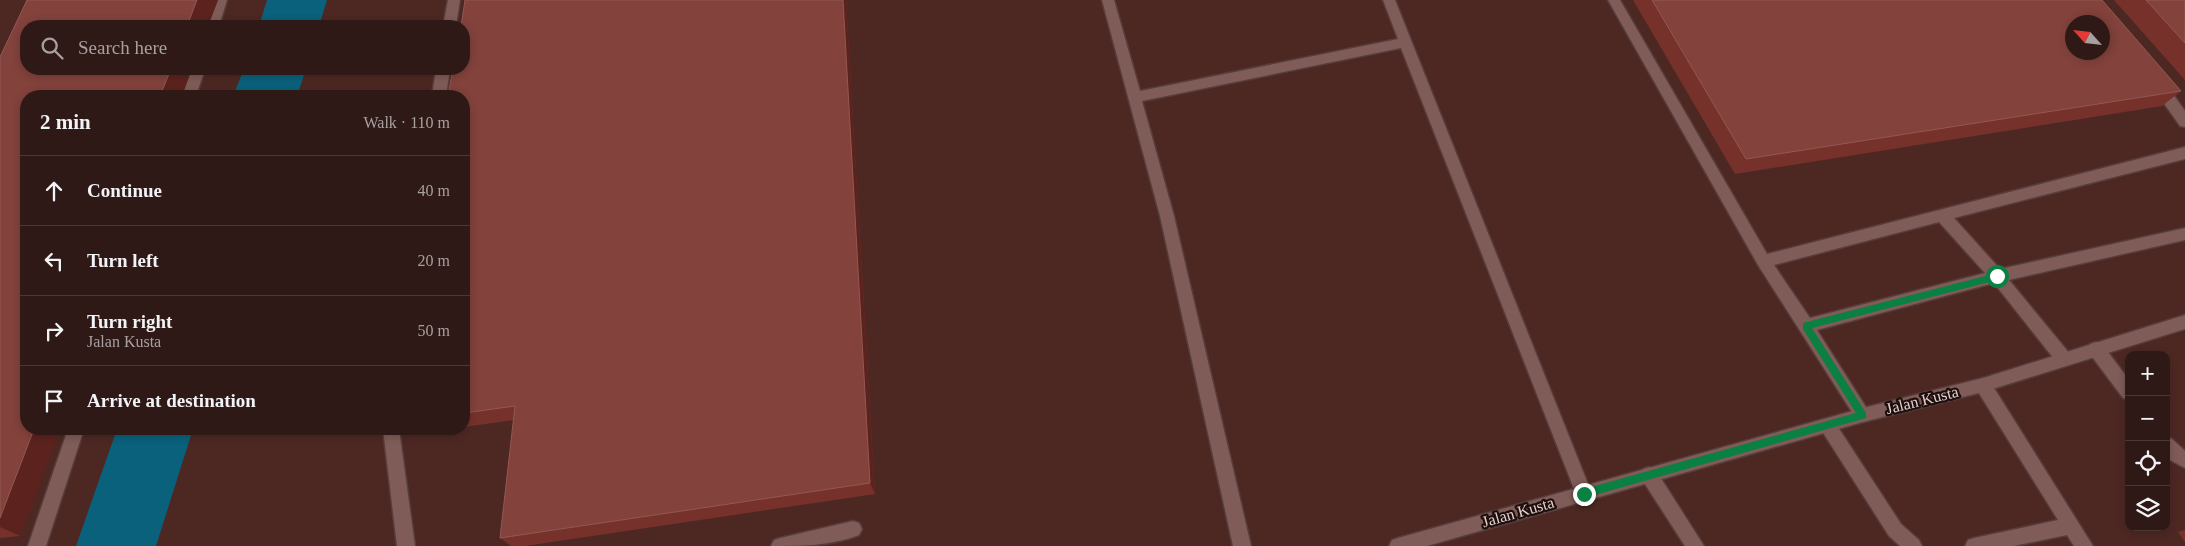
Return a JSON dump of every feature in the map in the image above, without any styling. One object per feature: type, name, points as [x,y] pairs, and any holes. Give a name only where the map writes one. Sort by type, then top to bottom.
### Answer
[{"type":"street","points":[[214,20],[221,0]]},
{"type":"street","points":[[451,20],[454,0]]},
{"type":"street","points":[[1108,0],[1167,216],[1242,546]]},
{"type":"street","points":[[1389,0],[1584,494]]},
{"type":"street","points":[[1614,0],[1763,261],[1862,415]]},
{"type":"street","points":[[1134,97],[1406,42]]},
{"type":"street","points":[[2151,74],[2185,122]]},
{"type":"street","points":[[191,90],[196,75]]},
{"type":"street","points":[[440,90],[442,75]]},
{"type":"street","points":[[1763,261],[2185,153]]},
{"type":"street","points":[[1941,214],[1997,276],[2064,359]]},
{"type":"street","points":[[1806,326],[1997,276],[2185,234]]},
{"type":"street","name":"Jalan Kusta","points":[[1398,546],[1862,415],[1983,385],[2185,322]]},
{"type":"street","points":[[2096,349],[2125,388]]},
{"type":"street","points":[[1983,385],[2084,546]]},
{"type":"street","points":[[1828,426],[1895,530],[1914,546]]},
{"type":"street","points":[[37,546],[74,435]]},
{"type":"street","points":[[392,435],[406,546]]},
{"type":"street","points":[[2170,448],[2176,455],[2185,460]]},
{"type":"street","points":[[1649,475],[1695,546]]},
{"type":"street","points":[[1974,546],[2071,526]]},
{"type":"street","points":[[780,546],[853,529]]},
{"type":"shaded area","points":[[0,0],[2185,0],[2185,546],[0,546]]},
{"type":"building","points":[[27,0],[197,0],[189,20],[20,20],[20,75],[169,75],[162,90],[20,90],[20,435],[32,435],[0,518],[0,57]]},
{"type":"building","points":[[465,0],[843,0],[870,483],[500,538],[515,406],[470,412],[470,90],[449,90],[452,75],[470,75],[470,20],[462,20]]},
{"type":"building","points":[[1652,0],[2102,0],[2181,91],[1746,159]]},
{"type":"building","points":[[2146,0],[2185,0],[2185,43]]},
{"type":"waterway","points":[[291,20],[297,0]]},
{"type":"waterway","points":[[267,90],[273,75]]},
{"type":"waterway","points":[[116,546],[153,435]]},
{"type":"route","points":[[1584,494],[1862,415],[1806,326],[1997,276]]}]
